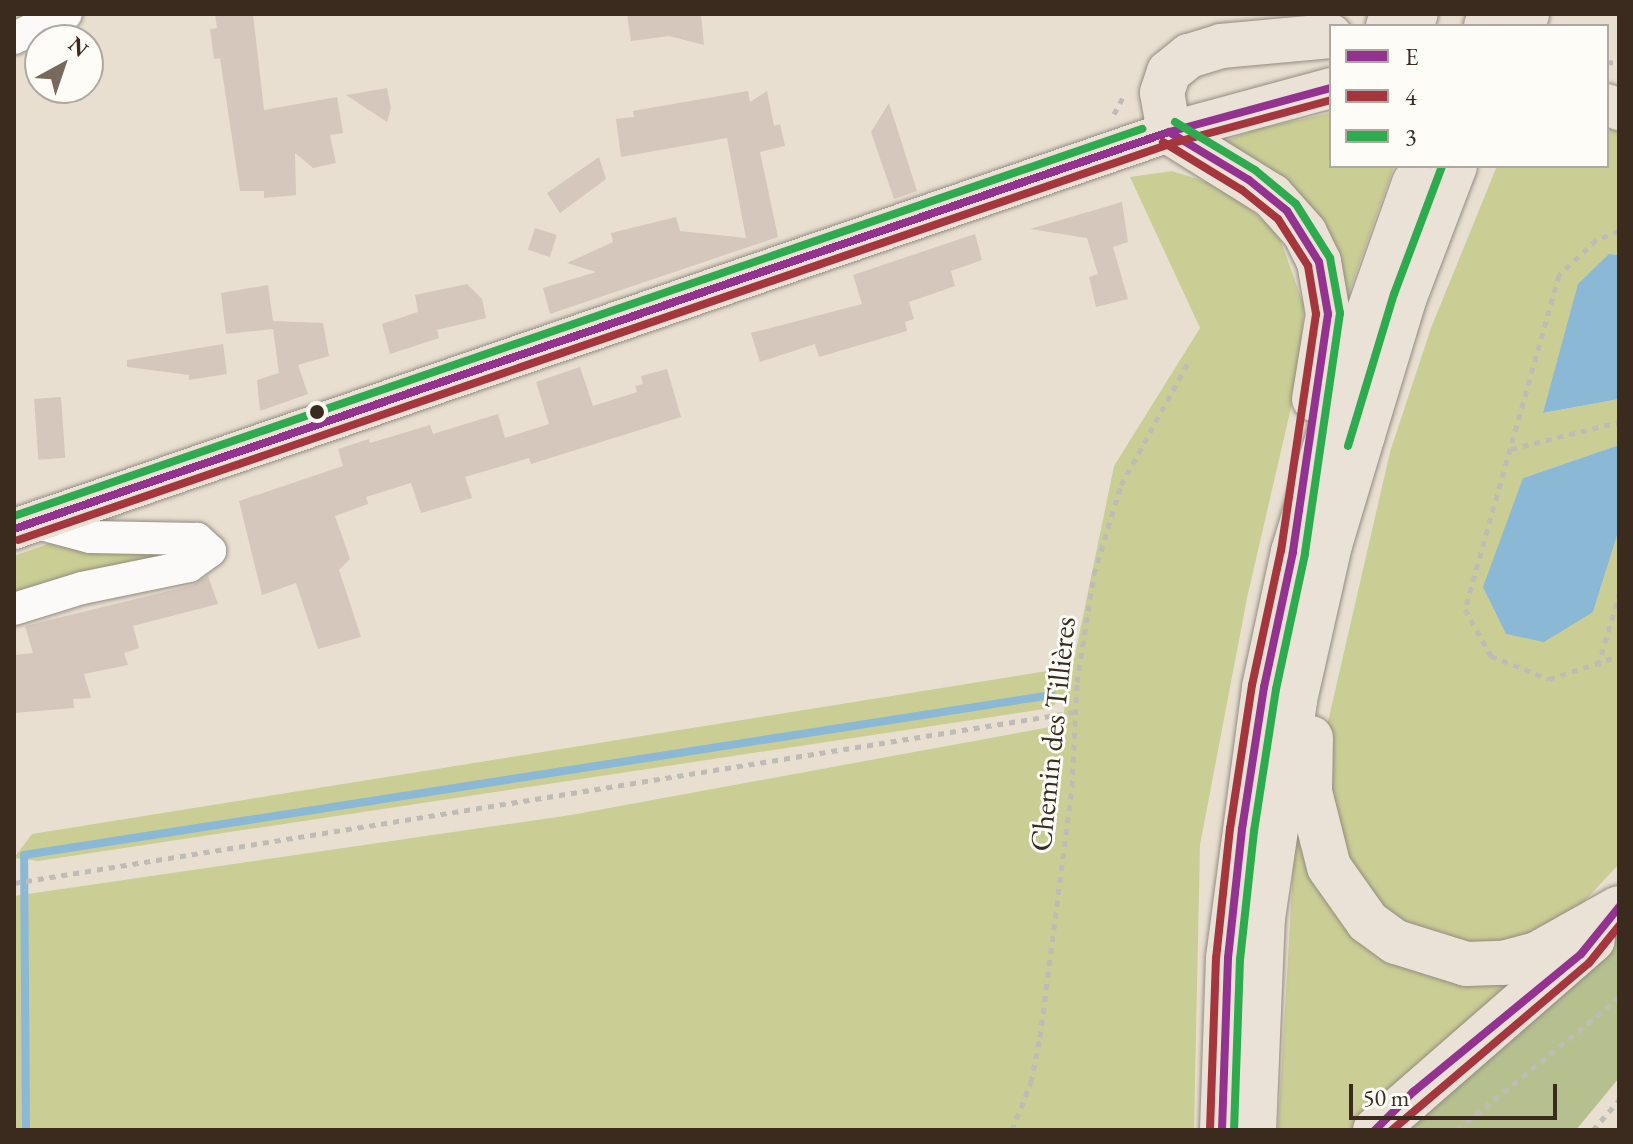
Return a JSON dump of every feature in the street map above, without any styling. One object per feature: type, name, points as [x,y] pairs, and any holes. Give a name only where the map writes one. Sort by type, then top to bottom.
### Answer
[{"type":"highway","points":[[1393,24],[1416,14]]},
{"type":"highway","points":[[1329,36],[1221,46],[1189,56],[1169,72],[1162,93],[1169,132],[1272,196],[1305,233],[1319,262],[1328,314],[1325,349],[1311,409],[1310,792],[1317,832],[1344,894],[1368,922],[1396,942],[1466,964],[1503,963],[1537,954],[1619,908]]},
{"type":"highway","points":[[1254,1130],[1263,918],[1295,700],[1312,548],[1351,361],[1421,168]]},
{"type":"highway","points":[[1222,1130],[1228,958],[1242,829],[1264,687],[1312,548],[1454,168]]},
{"type":"highway","points":[[1375,1130],[1413,1092],[1581,954],[1619,908]]},
{"type":"main road","points":[[24,526],[1169,132],[1329,89]]},
{"type":"street","points":[[14,38],[66,14]]},
{"type":"street","points":[[14,609],[82,588],[189,566],[210,551],[197,539],[90,537],[24,526]]},
{"type":"path","points":[[1619,231],[1596,240],[1559,275],[1465,609],[1491,656],[1549,679],[1598,667],[1619,656]]},
{"type":"path","name":"Chemin des Tillières","points":[[1012,1130],[1031,1082],[1040,1037],[1072,786],[1084,621],[1106,530],[1121,485],[1190,359]]},
{"type":"path","points":[[1510,449],[1619,422]]},
{"type":"path","points":[[1598,667],[1619,595]]},
{"type":"path","points":[[14,883],[1075,712]]},
{"type":"path","points":[[1457,1130],[1619,998]]},
{"type":"path","points":[[1593,1130],[1619,1100]]},
{"type":"green space","points":[[1329,113],[1329,168],[1393,168],[1342,312],[1214,145],[1260,128]]},
{"type":"green space","points":[[1609,128],[1619,132],[1619,255],[1609,254],[1544,413],[1619,399],[1619,445],[1523,478],[1593,612],[1619,529],[1619,864],[1564,923],[1477,949],[1396,926],[1332,852],[1327,726],[1390,452],[1431,328],[1496,168],[1609,168]]},
{"type":"green space","points":[[1172,171],[1223,187],[1278,233],[1304,306],[1299,373],[1247,598],[1200,845],[1194,1130],[14,1130],[14,896],[571,815],[1061,725],[1068,691],[1051,708],[38,861],[14,858],[32,834],[1047,671],[1068,689],[1114,466],[1200,328],[1130,177]]},
{"type":"green space","points":[[59,540],[195,549],[14,600],[14,556]]},
{"type":"green space","points":[[1295,836],[1333,911],[1364,943],[1535,971],[1356,1130],[1278,1130]]},
{"type":"green space","points":[[1619,933],[1619,1078],[1576,1130],[1386,1130],[1603,954]]},
{"type":"water","points":[[1609,254],[1619,255],[1619,399],[1543,413],[1578,284]]},
{"type":"water","points":[[1619,445],[1619,529],[1593,612],[1544,642],[1506,634],[1483,587],[1523,478]]},
{"type":"building","points":[[215,14],[253,14],[264,110],[337,97],[343,133],[330,135],[336,163],[313,168],[295,153],[296,195],[264,198],[264,191],[240,191],[220,58],[214,59],[210,29],[217,28]]},
{"type":"building","points":[[627,14],[701,14],[704,45],[669,36],[631,41]]},
{"type":"building","points":[[387,88],[391,108],[387,122],[346,95]]},
{"type":"building","points":[[748,91],[750,102],[767,91],[774,126],[780,124],[785,146],[760,152],[778,237],[550,314],[543,288],[596,272],[567,263],[613,242],[611,233],[676,217],[680,231],[746,238],[727,138],[621,157],[616,119],[634,117],[633,111]]},
{"type":"building","points":[[889,103],[917,191],[894,199],[871,132]]},
{"type":"building","points":[[599,157],[606,179],[560,213],[547,193]]},
{"type":"building","points":[[1122,202],[1128,242],[1113,247],[1128,299],[1096,307],[1089,277],[1098,274],[1087,238],[1030,229]]},
{"type":"building","points":[[535,228],[557,235],[550,257],[528,250]]},
{"type":"building","points":[[975,234],[982,260],[951,271],[955,286],[909,302],[914,319],[905,322],[907,331],[819,357],[815,344],[760,362],[751,333],[862,304],[853,275]]},
{"type":"building","points":[[467,284],[482,299],[486,318],[437,330],[439,338],[390,354],[382,324],[418,312],[415,295]]},
{"type":"building","points":[[268,285],[273,321],[323,323],[329,356],[298,365],[308,394],[260,411],[257,380],[279,373],[273,329],[226,334],[221,293]]},
{"type":"building","points":[[223,344],[227,374],[189,380],[189,375],[127,367],[127,360]]},
{"type":"building","points":[[580,367],[593,406],[637,392],[635,386],[643,384],[641,376],[667,369],[681,417],[531,464],[529,458],[465,477],[472,498],[421,513],[411,483],[366,497],[368,504],[335,516],[350,559],[339,570],[361,637],[318,649],[296,583],[262,595],[239,501],[343,466],[338,449],[369,439],[370,443],[430,425],[433,434],[498,414],[505,438],[549,424],[536,382]]},
{"type":"building","points":[[61,397],[65,458],[38,460],[34,399]]},
{"type":"building","points":[[208,576],[218,604],[133,626],[139,648],[124,653],[128,665],[84,674],[91,698],[73,699],[74,708],[14,713],[14,655],[33,653],[25,626],[193,585]]},
{"type":"waterway","points":[[26,1130],[24,855],[1052,695]]},
{"type":"transit line","name":"E","points":[[14,529],[1169,132],[1329,89]]},
{"type":"transit line","name":"4","points":[[18,540],[1173,143],[1329,101]]},
{"type":"transit line","name":"3","points":[[1175,122],[1255,170],[1296,204],[1330,258],[1340,313],[1305,554],[1276,689],[1254,831],[1240,959],[1234,1130]]},
{"type":"transit line","name":"3","points":[[14,516],[1142,129]]},
{"type":"transit line","name":"E","points":[[1169,132],[1249,180],[1287,211],[1319,262],[1328,314],[1293,552],[1264,687],[1242,829],[1228,958],[1222,1130]]},
{"type":"transit line","name":"4","points":[[1163,142],[1242,190],[1278,219],[1308,266],[1316,314],[1281,550],[1252,685],[1230,828],[1216,958],[1210,1130]]},
{"type":"transit line","name":"3","points":[[1348,446],[1394,294],[1441,168]]},
{"type":"transit line","name":"E","points":[[1375,1130],[1413,1092],[1581,954],[1619,907]]},
{"type":"transit line","name":"4","points":[[1392,1130],[1589,963],[1619,926]]}]
